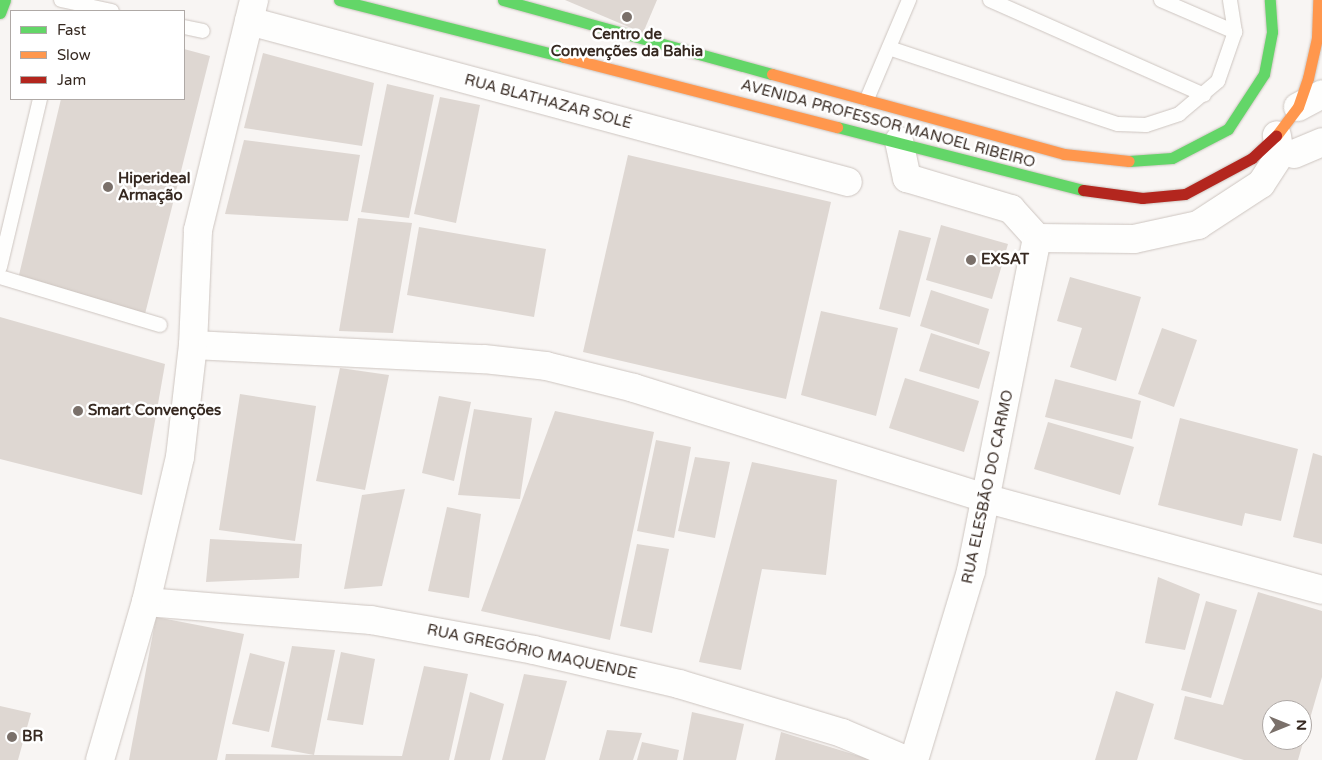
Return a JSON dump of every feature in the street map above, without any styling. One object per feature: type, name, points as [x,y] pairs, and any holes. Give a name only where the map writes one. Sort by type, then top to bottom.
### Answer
[{"type":"street","points":[[0,13],[5,0]]},
{"type":"street","name":"AVENIDA PROFESSOR MANOEL RIBEIRO","points":[[338,0],[899,141],[1091,192],[1142,198],[1185,194],[1252,158],[1286,144],[1317,38],[1318,0]]},
{"type":"street","name":"AVENIDA PROFESSOR MANOEL RIBEIRO","points":[[503,0],[1064,154],[1121,162],[1172,158],[1192,151],[1228,129],[1256,93],[1270,51],[1270,0]]},
{"type":"street","points":[[100,760],[146,602],[180,457],[193,345],[198,230],[252,10]]},
{"type":"street","name":"RUA BLATHAZAR SOLÉ","points":[[252,10],[848,182]]},
{"type":"street","points":[[1298,107],[1322,94]]},
{"type":"street","points":[[899,141],[907,178],[1011,208],[1037,238],[1134,239],[1198,225],[1262,184],[1286,144],[1322,142]]},
{"type":"street","name":"RUA ELESBÃO DO CARMO","points":[[914,760],[971,571],[1037,238]]},
{"type":"street","points":[[193,345],[484,359],[546,366],[634,388],[984,498],[1322,590]]},
{"type":"street","name":"RUA GREGÓRIO MAQUENDE","points":[[146,602],[371,620],[534,650],[679,684],[842,733],[906,760]]},
{"type":"lane","points":[[867,99],[909,0]]},
{"type":"lane","points":[[990,0],[1204,95]]},
{"type":"lane","points":[[1161,0],[1234,32]]},
{"type":"lane","points":[[889,48],[1118,124],[1146,125],[1179,114],[1204,95],[1218,81],[1234,32],[1230,0]]},
{"type":"lane","points":[[62,4],[105,10]]},
{"type":"lane","points":[[185,27],[202,31]]},
{"type":"lane","points":[[0,267],[40,100]]},
{"type":"lane","points":[[0,277],[160,325]]},
{"type":"building","name":"Centro de Convenções da Bahia","points":[[565,0],[657,0],[643,33]]},
{"type":"building","name":"Hiperideal Armação","points":[[185,49],[210,56],[145,314],[19,275],[61,100],[185,100]]},
{"type":"building","points":[[263,53],[374,83],[362,146],[244,128]]},
{"type":"building","points":[[387,84],[434,95],[409,218],[361,212]]},
{"type":"building","points":[[440,97],[480,105],[456,223],[414,214]]},
{"type":"building","points":[[244,140],[360,155],[348,221],[225,214]]},
{"type":"building","points":[[628,155],[831,202],[786,399],[583,352]]},
{"type":"building","points":[[358,218],[412,223],[393,333],[339,331]]},
{"type":"building","points":[[941,225],[1008,244],[992,299],[926,280]]},
{"type":"building","points":[[419,227],[546,249],[534,317],[407,295]]},
{"type":"building","points":[[899,230],[931,238],[910,317],[879,309]]},
{"type":"building","points":[[1070,277],[1141,297],[1116,381],[1070,367],[1082,328],[1057,321]]},
{"type":"building","points":[[931,290],[989,309],[979,345],[920,326]]},
{"type":"building","points":[[821,311],[898,328],[876,416],[801,395]]},
{"type":"building","name":"Smart Convenções","points":[[0,317],[165,364],[142,495],[0,459]]},
{"type":"building","points":[[1162,328],[1197,340],[1174,407],[1138,394]]},
{"type":"building","points":[[931,333],[990,352],[979,389],[919,371]]},
{"type":"building","points":[[340,368],[389,375],[365,490],[316,481]]},
{"type":"building","points":[[905,378],[979,401],[964,452],[889,428]]},
{"type":"building","points":[[1055,379],[1141,401],[1132,439],[1045,417]]},
{"type":"building","points":[[240,394],[316,406],[295,541],[219,530]]},
{"type":"building","points":[[439,396],[471,402],[454,481],[422,473]]},
{"type":"building","points":[[474,409],[532,418],[520,499],[458,495]]},
{"type":"building","points":[[555,411],[654,432],[610,640],[481,611]]},
{"type":"building","points":[[1180,418],[1298,449],[1281,521],[1245,513],[1242,526],[1158,505]]},
{"type":"building","points":[[1048,422],[1134,447],[1120,495],[1034,469]]},
{"type":"building","points":[[656,440],[691,447],[674,538],[637,531]]},
{"type":"building","points":[[1313,453],[1322,456],[1322,544],[1293,537]]},
{"type":"building","points":[[695,457],[730,462],[715,538],[678,531]]},
{"type":"building","points":[[752,462],[837,480],[826,575],[762,569],[741,670],[699,662]]},
{"type":"building","points":[[405,489],[382,586],[344,589],[362,495]]},
{"type":"building","points":[[447,507],[481,514],[469,598],[428,591]]},
{"type":"building","points":[[210,539],[302,544],[299,578],[206,582]]},
{"type":"building","points":[[637,544],[669,549],[652,633],[620,626]]},
{"type":"building","points":[[1158,577],[1200,594],[1185,650],[1145,643]]},
{"type":"building","points":[[1258,592],[1322,611],[1322,677],[1312,712],[1312,700],[1262,700],[1262,750],[1301,750],[1298,760],[1244,760],[1174,739],[1185,696],[1223,705]]},
{"type":"building","points":[[1206,601],[1237,610],[1211,698],[1181,690]]},
{"type":"building","points":[[156,617],[244,634],[217,760],[129,760]]},
{"type":"building","points":[[292,646],[335,650],[314,755],[271,747]]},
{"type":"building","points":[[341,652],[375,659],[363,725],[327,720]]},
{"type":"building","points":[[250,653],[285,662],[269,732],[232,724]]},
{"type":"building","points":[[424,666],[468,674],[449,760],[225,760],[226,754],[402,756]]},
{"type":"building","points":[[524,674],[567,681],[545,760],[502,760]]},
{"type":"building","points":[[1116,691],[1154,704],[1137,760],[1095,760]]},
{"type":"building","points":[[470,692],[504,704],[490,760],[454,760]]},
{"type":"building","name":"BR","points":[[0,706],[31,713],[18,760],[0,760]]},
{"type":"building","points":[[692,712],[744,724],[736,760],[683,760]]},
{"type":"building","points":[[607,730],[642,733],[633,760],[599,760]]},
{"type":"building","points":[[781,732],[872,760],[775,760]]},
{"type":"building","points":[[642,742],[679,750],[677,760],[637,760]]},
{"type":"traffic: fast","points":[[0,13],[5,0]]},
{"type":"traffic: fast","points":[[339,0],[564,57]]},
{"type":"traffic: fast","points":[[503,0],[772,74]]},
{"type":"traffic: fast","points":[[1129,161],[1172,158],[1228,129],[1264,74],[1272,32],[1270,0]]},
{"type":"traffic: fast","points":[[837,127],[1083,190]]},
{"type":"traffic: slow","points":[[1276,136],[1298,107],[1308,78],[1317,38],[1318,0]]},
{"type":"traffic: slow","points":[[564,57],[837,127]]},
{"type":"traffic: slow","points":[[772,74],[1064,154],[1129,161]]},
{"type":"traffic: jam","points":[[1083,190],[1142,198],[1185,194],[1252,158],[1276,136]]},
{"type":"place","name":"Centro de Convenções da Bahia","points":[[627,17]]},
{"type":"place","name":"Hiperideal Armação","points":[[108,187]]},
{"type":"place","name":"EXSAT","points":[[971,260]]},
{"type":"place","name":"Smart Convenções","points":[[78,411]]},
{"type":"place","name":"BR","points":[[12,737]]}]
